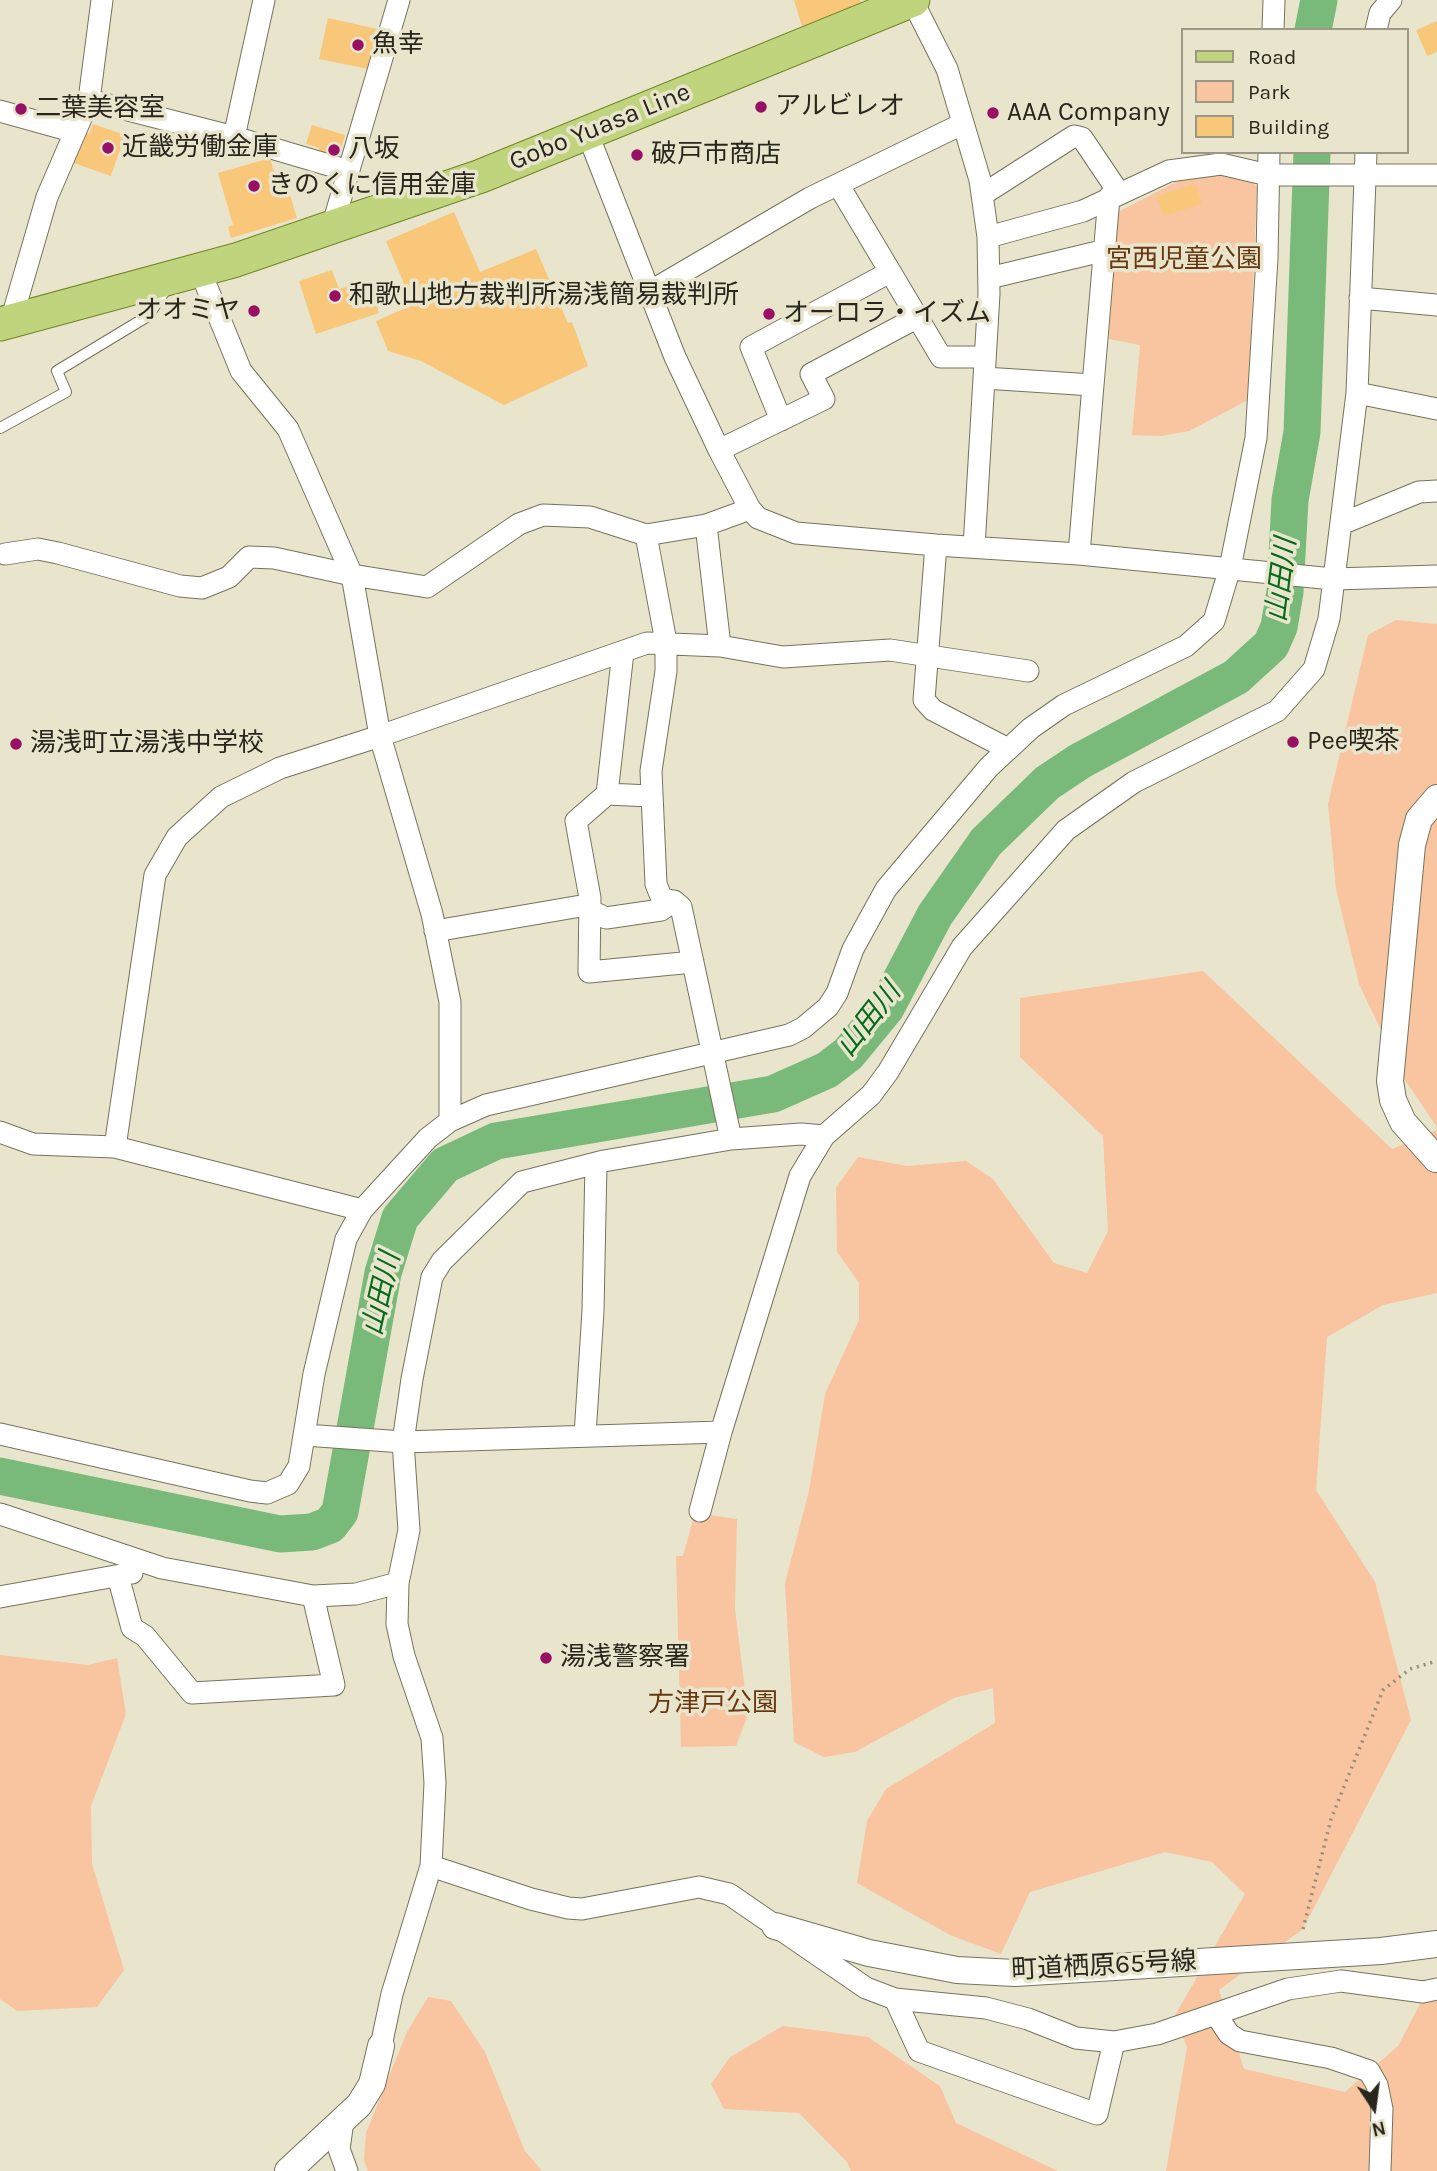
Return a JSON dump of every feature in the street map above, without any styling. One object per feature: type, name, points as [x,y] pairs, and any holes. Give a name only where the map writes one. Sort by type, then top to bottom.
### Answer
[{"type":"main road","name":"Gobo Yuasa Line","points":[[6,322],[236,260],[333,224],[481,176],[912,0]]},
{"type":"street","points":[[6,322],[47,197],[89,100],[102,0]]},
{"type":"street","points":[[234,137],[264,0]]},
{"type":"street","points":[[333,224],[399,0]]},
{"type":"street","points":[[912,0],[947,69],[982,195],[988,237],[985,368],[974,547]]},
{"type":"street","points":[[1273,28],[1274,0]]},
{"type":"street","points":[[1376,28],[1380,13],[1391,0]]},
{"type":"street","points":[[89,100],[234,137],[349,171]]},
{"type":"street","points":[[0,111],[75,132]]},
{"type":"street","points":[[651,291],[767,222],[962,124]]},
{"type":"street","points":[[587,132],[675,357],[719,450],[750,509],[758,518],[796,533],[1079,554],[1323,578],[1434,579]]},
{"type":"street","points":[[982,195],[1074,136],[1082,138],[1114,195],[1106,250],[1079,554]]},
{"type":"street","points":[[0,1434],[267,1493],[288,1484],[315,1435],[314,1374],[346,1239],[362,1210],[399,1167],[450,1121],[486,1105],[714,1055],[789,1035],[828,1007],[853,950],[886,889],[989,767],[1031,728],[1064,705],[1186,646],[1214,621],[1237,569],[1256,438],[1273,174],[1269,154]]},
{"type":"street","points":[[700,1511],[721,1432],[800,1176],[824,1136],[871,1095],[961,947],[1066,830],[1134,782],[1278,711],[1314,669],[1329,620],[1323,578],[1341,524],[1357,393],[1360,298],[1359,174],[1365,154]]},
{"type":"street","points":[[988,237],[1083,211],[1169,171],[1221,164],[1273,174],[1437,175]]},
{"type":"street","points":[[839,186],[941,357],[985,368],[1093,385]]},
{"type":"street","points":[[989,278],[1106,250]]},
{"type":"street","points":[[188,271],[241,371],[288,429],[352,575],[380,736],[435,931],[450,1002],[450,1121]]},
{"type":"street","points":[[781,420],[751,347],[890,272]]},
{"type":"street","points":[[1360,298],[1437,305]]},
{"type":"street","points":[[719,450],[824,399],[811,374],[918,317]]},
{"type":"street","points":[[1357,393],[1437,405]]},
{"type":"street","points":[[1341,524],[1419,492],[1437,491]]},
{"type":"street","points":[[5,554],[38,549],[180,586],[202,588],[229,577],[249,557],[274,558],[352,575],[427,587],[519,524],[543,515],[590,517],[646,535],[706,525],[750,509]]},
{"type":"street","points":[[706,525],[720,646]]},
{"type":"street","points":[[646,535],[666,642],[666,671],[650,796],[657,891],[662,899],[674,901],[681,907],[731,1134]]},
{"type":"street","points":[[936,545],[922,693],[927,706],[1008,749]]},
{"type":"street","points":[[115,1147],[155,875],[177,838],[221,796],[280,768],[647,643],[720,646],[783,657],[890,650],[926,653],[1028,671]]},
{"type":"street","points":[[623,652],[607,794],[576,821],[590,909],[589,972],[693,962]]},
{"type":"street","points":[[607,794],[650,796]]},
{"type":"street","points":[[1436,1159],[1403,1122],[1393,1100],[1390,1081],[1412,845],[1419,820],[1437,798]]},
{"type":"street","points":[[435,931],[581,906],[606,918],[661,909],[674,901]]},
{"type":"street","points":[[0,1132],[33,1144],[115,1147],[362,1210]]},
{"type":"street","points":[[288,2171],[359,2105],[372,2084],[391,1994],[431,1866],[435,1783],[432,1738],[397,1624],[398,1583],[409,1530],[396,1441],[427,1294],[442,1261],[522,1182],[731,1134],[824,1136]]},
{"type":"street","points":[[585,1435],[593,1311],[596,1163]]},
{"type":"street","points":[[315,1435],[396,1441],[721,1432]]},
{"type":"street","points":[[0,1514],[162,1567],[313,1596],[356,1594],[398,1583]]},
{"type":"street","points":[[0,1597],[162,1567]]},
{"type":"street","points":[[118,1576],[132,1628],[145,1636],[192,1693],[334,1685],[313,1596]]},
{"type":"street","points":[[431,1866],[531,1899],[568,1908],[582,1909],[699,1887],[729,1894],[866,1988],[895,1998],[986,2008],[1028,2019],[1076,2038],[1114,2042],[1157,2034],[1217,2016],[1288,1989],[1341,1980],[1423,1992],[1437,1989]]},
{"type":"street","name":"町道栖原65号線","points":[[775,1926],[869,1953],[957,1970],[1015,1973],[1381,1951],[1437,1944]]},
{"type":"street","points":[[895,1998],[919,2051],[1097,2114],[1114,2042]]},
{"type":"street","points":[[1217,2016],[1229,2034],[1240,2041],[1331,2058],[1369,2071],[1377,2085],[1382,2109],[1380,2171]]},
{"type":"street","points":[[343,2121],[339,2149],[346,2171]]},
{"type":"lane","points":[[0,428],[66,392],[57,371],[148,316],[188,271]]},
{"type":"path","points":[[1303,1929],[1331,1819],[1383,1690],[1410,1669],[1437,1661]]},
{"type":"green space","name":"宮西児童公園","points":[[1222,175],[1250,178],[1257,187],[1248,400],[1189,431],[1161,436],[1132,435],[1140,345],[1109,339],[1114,214],[1184,178]]},
{"type":"green space","points":[[1396,620],[1437,624],[1437,1127],[1403,1077],[1359,984],[1336,889],[1328,804],[1368,635]]},
{"type":"green space","points":[[1203,971],[1392,1149],[1437,1130],[1437,1293],[1383,1305],[1327,1337],[1316,1490],[1375,1582],[1411,1720],[1303,1929],[1219,1990],[1244,2069],[1345,2092],[1398,2046],[1420,2004],[1437,1999],[1437,2171],[1166,2171],[1187,2047],[1174,2017],[1245,1894],[1212,1862],[1165,1852],[1030,1892],[1001,1954],[950,1935],[857,1883],[867,1821],[886,1789],[995,1723],[993,1688],[954,1698],[855,1752],[824,1757],[794,1742],[785,1583],[809,1491],[825,1394],[859,1320],[859,1283],[837,1252],[836,1188],[858,1157],[907,1166],[966,1161],[993,1179],[1054,1263],[1087,1273],[1108,1231],[1103,1136],[1020,1057],[1020,998]]},
{"type":"green space","name":"方津戸公園","points":[[695,1513],[737,1519],[735,1609],[748,1715],[736,1746],[681,1747],[676,1556],[683,1556]]},
{"type":"green space","points":[[0,1655],[88,1665],[117,1658],[126,1714],[91,1806],[92,1864],[124,1970],[97,2007],[17,2011],[0,1999]]},
{"type":"green space","points":[[428,1997],[451,2001],[485,2052],[525,2151],[542,2171],[368,2171],[364,2160],[366,2133],[407,2032]]},
{"type":"green space","points":[[783,2026],[868,2037],[940,2086],[956,2123],[1058,2171],[851,2171],[847,2162],[799,2113],[724,2109],[711,2084],[730,2057]]},
{"type":"building","points":[[794,0],[860,0],[862,7],[802,26]]},
{"type":"building","points":[[328,18],[377,29],[368,69],[319,59]]},
{"type":"building","points":[[1437,21],[1437,52],[1427,56],[1416,30]]},
{"type":"building","points":[[93,124],[125,135],[111,176],[68,161],[79,130],[89,134]]},
{"type":"building","points":[[312,125],[345,135],[337,162],[317,156],[319,148],[306,144]]},
{"type":"building","points":[[270,158],[278,185],[286,182],[297,218],[231,238],[228,227],[233,225],[218,173]]},
{"type":"building","points":[[1195,184],[1202,204],[1163,216],[1157,196]]},
{"type":"building","points":[[454,212],[480,272],[536,249],[568,323],[572,322],[588,366],[504,405],[421,361],[388,351],[376,321],[413,305],[386,241]]},
{"type":"building","points":[[332,270],[339,289],[368,280],[379,313],[316,334],[299,281]]},
{"type":"waterway","name":"山田川","points":[[1313,28],[1319,0]]},
{"type":"waterway","name":"山田川","points":[[0,1476],[280,1534],[312,1532],[330,1525],[340,1512],[383,1273],[400,1218],[445,1165],[496,1141],[773,1094],[827,1070],[848,1054],[886,1008],[935,915],[986,842],[1047,783],[1080,761],[1236,677],[1271,645],[1279,627],[1285,592],[1290,500],[1302,432],[1312,154]]},
{"type":"place","name":"魚幸","points":[[358,45]]},
{"type":"place","name":"アルビレオ","points":[[761,107]]},
{"type":"place","name":"二葉美容室","points":[[21,109]]},
{"type":"place","name":"AAA Company","points":[[993,113]]},
{"type":"place","name":"近畿労働金庫","points":[[108,148]]},
{"type":"place","name":"八坂","points":[[334,150]]},
{"type":"place","name":"破戸市商店","points":[[637,155]]},
{"type":"place","name":"きのくに信用金庫","points":[[254,186]]},
{"type":"place","name":"和歌山地方裁判所湯浅簡易裁判所","points":[[335,296]]},
{"type":"place","name":"オオミヤ","points":[[254,311]]},
{"type":"place","name":"オーロラ・イズム","points":[[769,314]]},
{"type":"place","name":"Pee喫茶","points":[[1293,742]]},
{"type":"place","name":"湯浅町立湯浅中学校","points":[[16,744]]},
{"type":"place","name":"湯浅警察署","points":[[546,1658]]}]
